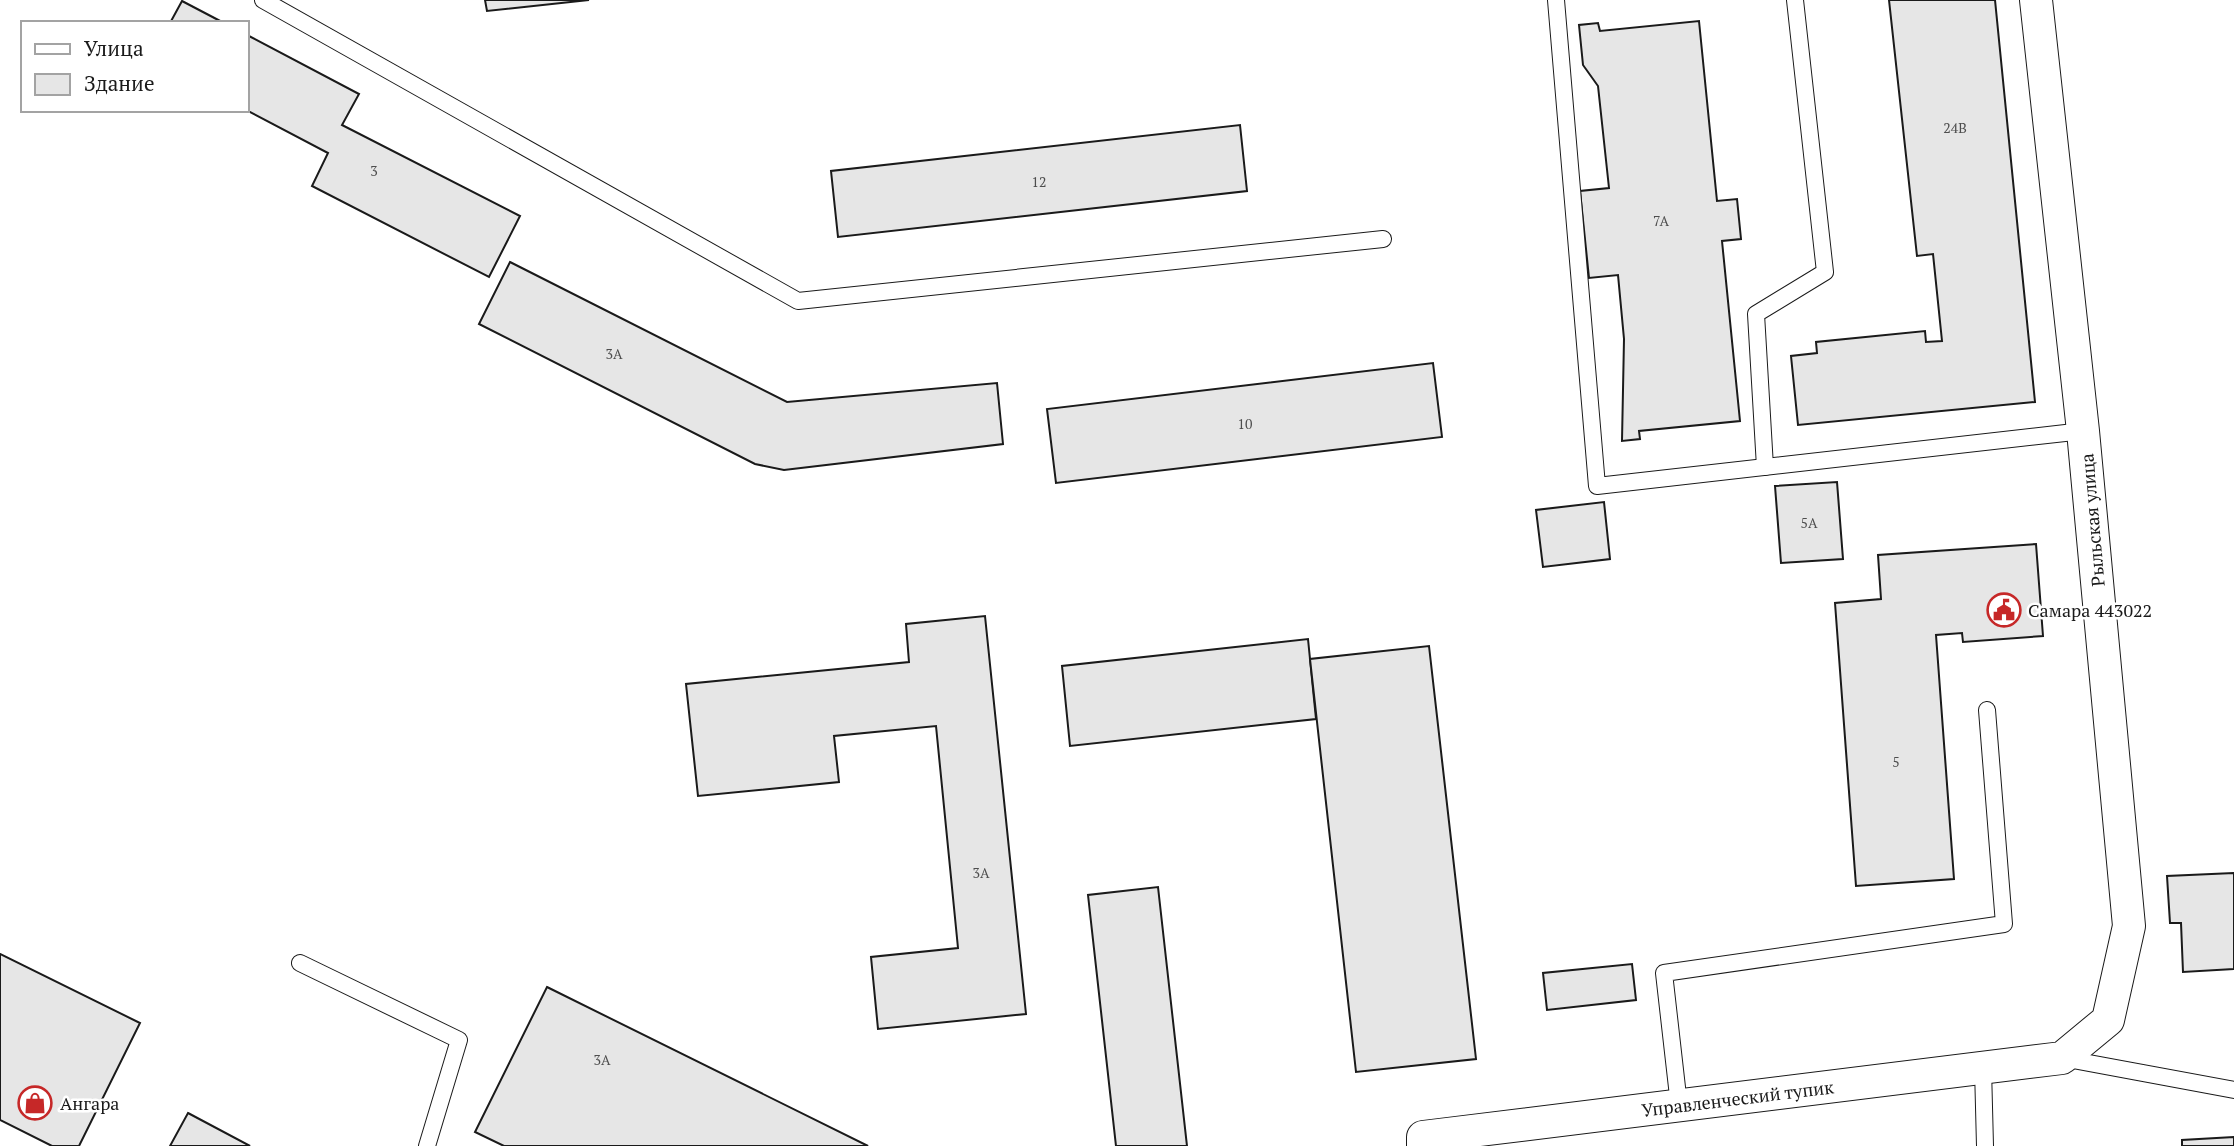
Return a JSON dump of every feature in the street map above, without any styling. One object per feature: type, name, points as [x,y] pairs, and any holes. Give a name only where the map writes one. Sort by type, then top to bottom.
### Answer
[{"type":"street","name":"Рыльская улица","points":[[2036,0],[2084,431],[2129,926],[2108,1020],[2062,1058]]},
{"type":"street","name":"Управленческий тупик","points":[[1423,1146],[1423,1137],[2062,1058]]},
{"type":"lane","points":[[263,0],[798,301],[1383,239]]},
{"type":"lane","points":[[1556,0],[1597,486],[2084,431]]},
{"type":"lane","points":[[1765,467],[1756,314],[1825,272],[1795,0]]},
{"type":"lane","points":[[1679,1105],[1664,973],[2004,925],[1987,710]]},
{"type":"lane","points":[[300,963],[458,1040],[427,1146]]},
{"type":"lane","points":[[2062,1058],[2234,1090]]},
{"type":"lane","points":[[1983,1068],[1985,1146]]},
{"type":"building","points":[[485,0],[589,0],[487,11]]},
{"type":"building","points":[[1889,0],[1995,0],[2035,402],[1798,425],[1791,356],[1817,353],[1816,342],[1925,331],[1926,342],[1942,341],[1933,254],[1917,256]]},
{"type":"building","points":[[182,1],[220,21],[171,21]]},
{"type":"building","points":[[1699,21],[1717,201],[1737,199],[1741,239],[1722,241],[1740,421],[1639,431],[1640,439],[1622,441],[1624,339],[1618,275],[1589,278],[1580,191],[1609,188],[1598,86],[1583,65],[1579,25],[1598,23],[1600,31]]},
{"type":"building","points":[[248,36],[359,94],[342,125],[520,216],[489,277],[312,186],[328,153],[248,111]]},
{"type":"building","points":[[1240,125],[1247,191],[838,237],[831,171]]},
{"type":"building","points":[[510,262],[787,402],[997,383],[1003,444],[784,470],[755,464],[479,324]]},
{"type":"building","points":[[1433,363],[1442,437],[1056,483],[1047,409]]},
{"type":"building","points":[[1837,482],[1843,559],[1781,563],[1775,486]]},
{"type":"building","points":[[1604,502],[1610,559],[1543,567],[1536,510]]},
{"type":"building","points":[[2036,544],[2043,636],[1963,642],[1962,633],[1936,635],[1954,879],[1856,886],[1835,603],[1881,599],[1878,555]]},
{"type":"building","points":[[985,616],[1026,1014],[878,1029],[871,957],[958,948],[936,726],[834,736],[839,782],[698,796],[686,684],[909,662],[906,624]]},
{"type":"building","points":[[1308,639],[1316,719],[1070,746],[1062,666]]},
{"type":"building","points":[[1429,646],[1476,1059],[1356,1072],[1310,659]]},
{"type":"building","points":[[2234,873],[2234,969],[2183,972],[2181,923],[2170,923],[2167,876]]},
{"type":"building","points":[[1158,887],[1187,1146],[1116,1146],[1088,895]]},
{"type":"building","points":[[0,954],[140,1023],[79,1146],[52,1146],[0,1120]]},
{"type":"building","points":[[1632,964],[1636,1000],[1547,1010],[1543,973]]},
{"type":"building","points":[[547,987],[868,1146],[504,1146],[475,1132]]},
{"type":"building","points":[[188,1113],[250,1146],[170,1146]]},
{"type":"building","points":[[2234,1137],[2234,1146],[2182,1146],[2182,1140]]},
{"type":"place","name":"Самара 443022","points":[[2004,610]]},
{"type":"place","name":"Ангара","points":[[35,1103]]}]
